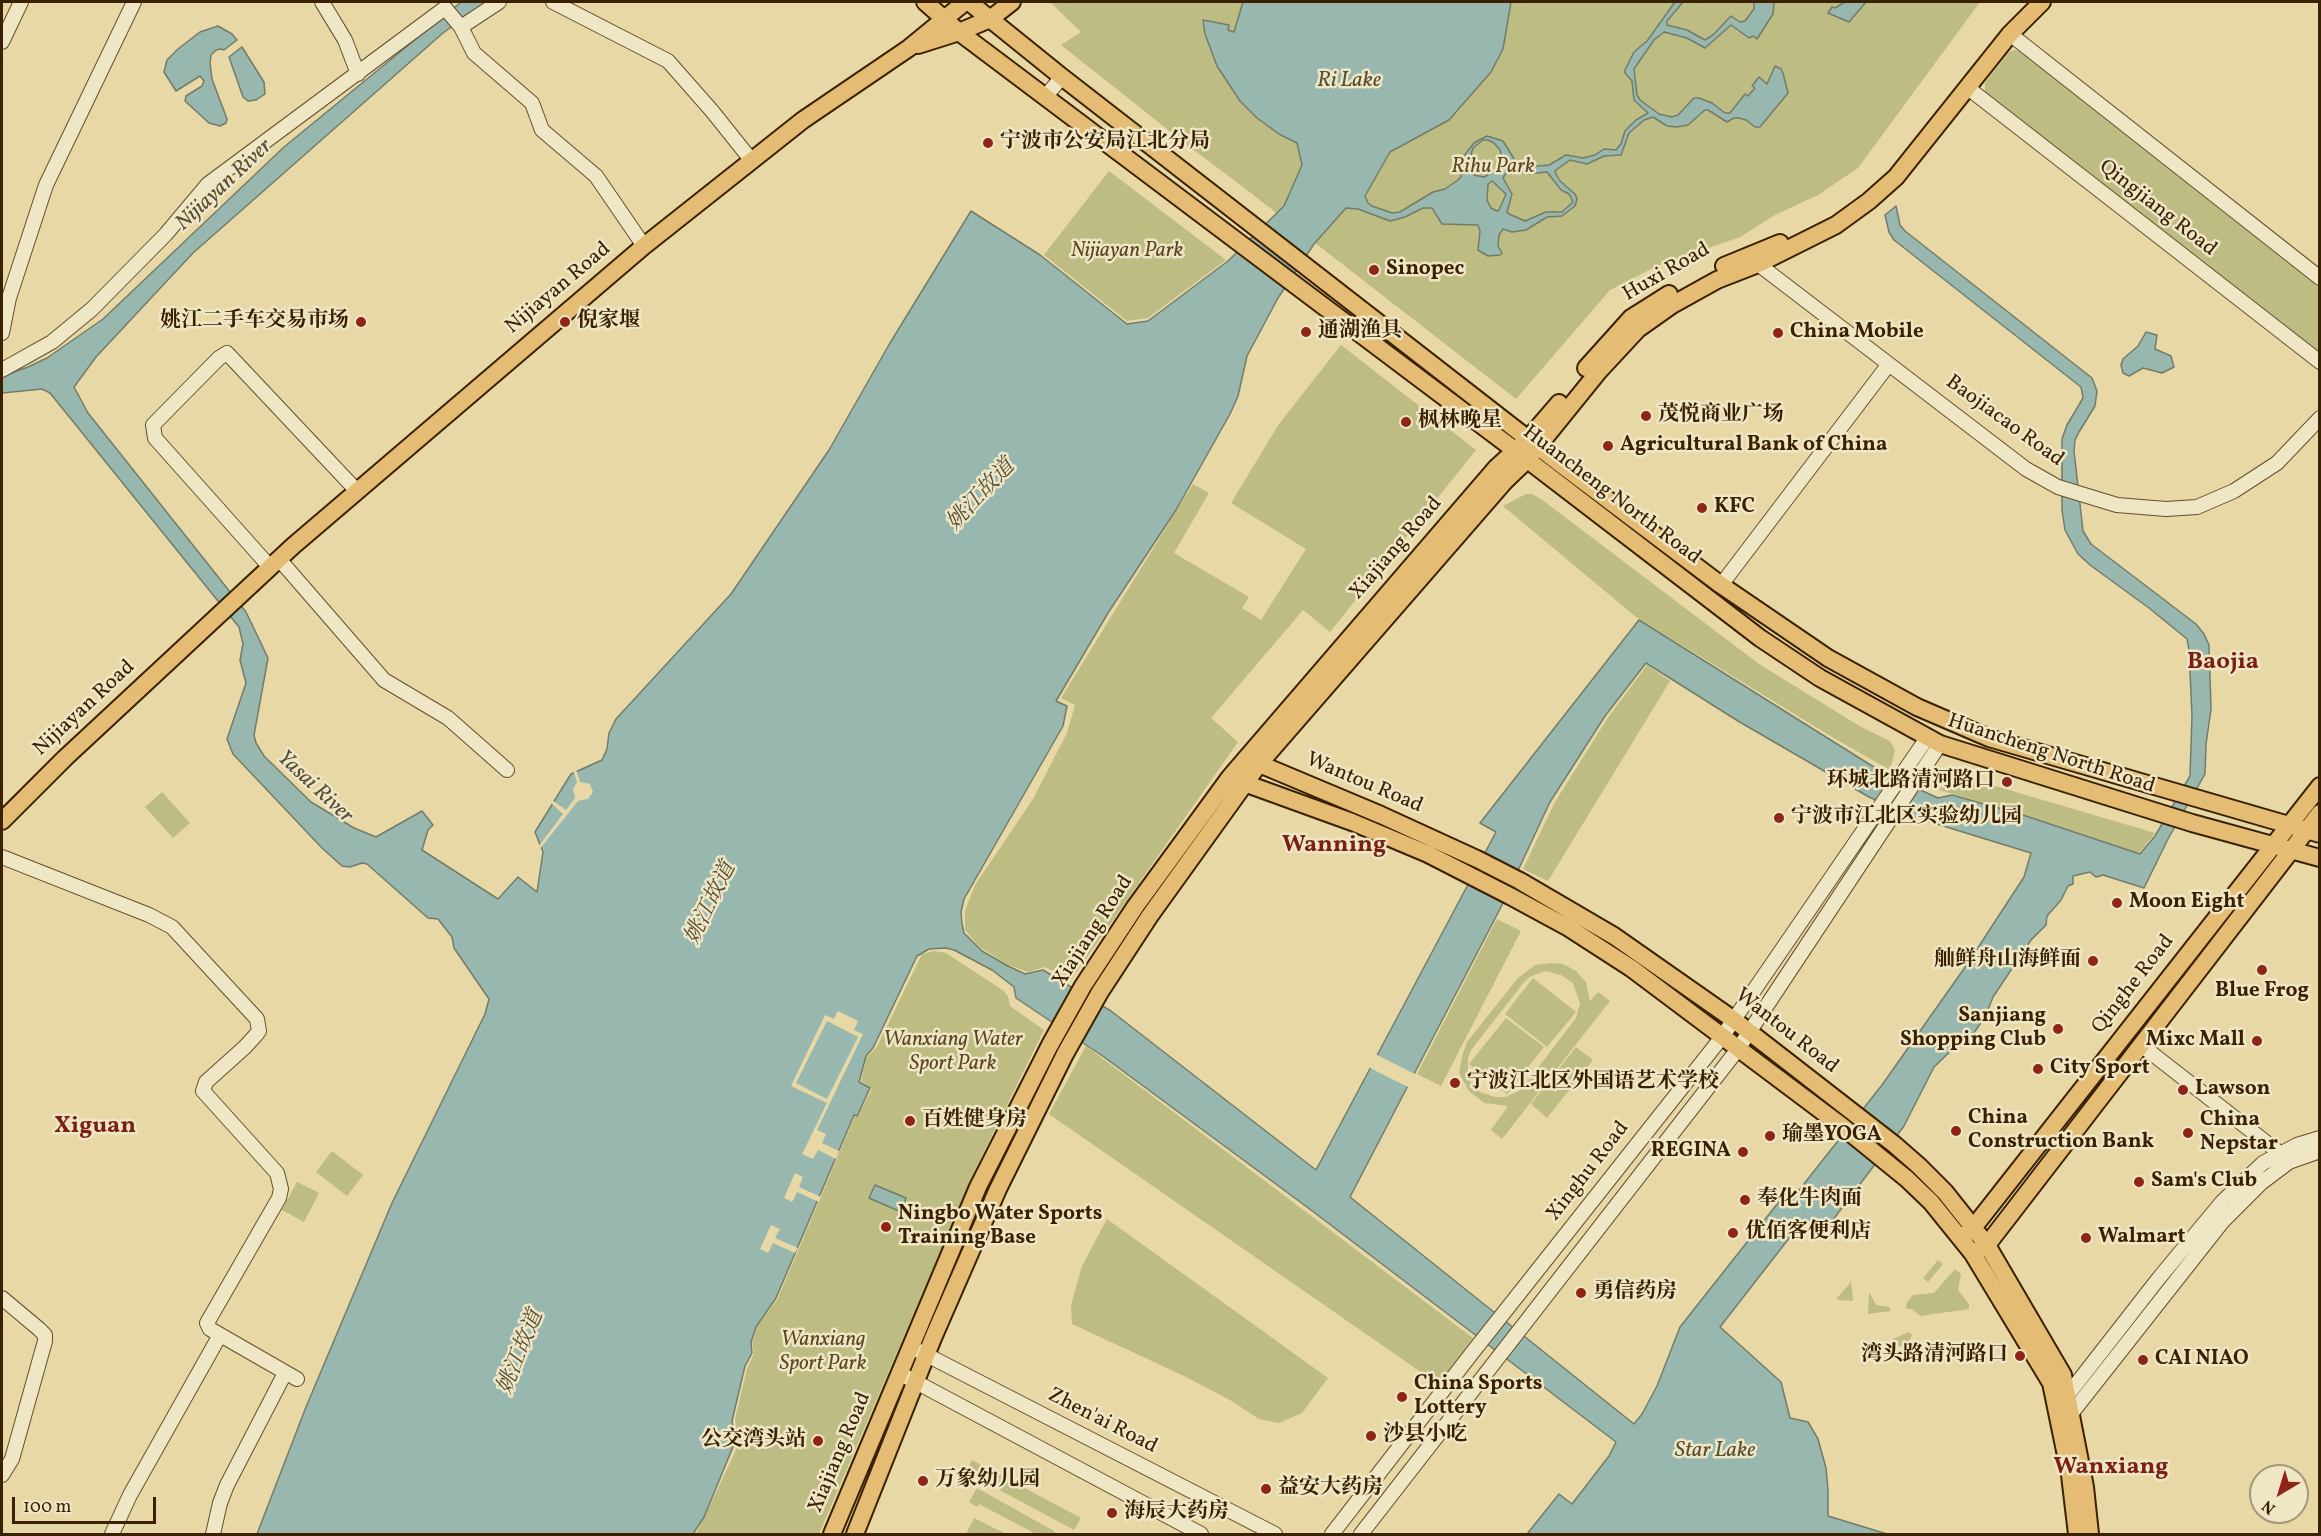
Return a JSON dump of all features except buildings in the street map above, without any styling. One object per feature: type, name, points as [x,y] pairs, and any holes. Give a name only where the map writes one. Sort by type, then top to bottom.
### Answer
[{"type":"main road","name":"Huancheng North Road","points":[[925,2],[959,32],[1760,638],[1820,678],[1933,741],[2271,846],[2319,858]]},
{"type":"main road","name":"Huancheng North Road","points":[[967,2],[1533,443],[1721,585],[1828,658],[1908,702],[1989,738],[2312,832]]},
{"type":"main road","points":[[909,48],[967,2]]},
{"type":"main road","points":[[909,48],[990,19],[1012,2]]},
{"type":"main road","name":"Huxi Road","points":[[1533,443],[1638,329],[1672,305],[1755,259],[1807,240],[1836,225],[1869,201],[1896,177],[2010,34],[2042,2]]},
{"type":"main road","name":"Nijiayan Road","points":[[2,821],[65,758],[275,563],[644,246],[803,120],[909,48]]},
{"type":"main road","name":"Xiajiang Road","points":[[832,1534],[978,1187],[1050,1045],[1083,986],[1135,907],[1252,761],[1496,468],[1521,456],[1533,443]]},
{"type":"main road","name":"Wantou Road","points":[[1252,761],[1381,815],[1473,867],[1510,896],[1569,928],[1631,968],[1885,1160],[1967,1233]]},
{"type":"main road","name":"Xiajiang Road","points":[[855,1534],[927,1355],[998,1189],[1065,1054],[1096,999],[1238,780]]},
{"type":"main road","name":"Wantou Road","points":[[1238,780],[1473,867],[1520,881],[1614,936],[1734,1020],[1895,1145],[1931,1177],[2063,1375],[2085,1487],[2090,1534]]},
{"type":"main road","name":"Qinghe Road","points":[[1967,1233],[2319,786]]},
{"type":"main road","name":"Qinghe Road","points":[[1980,1249],[2141,1045],[2290,850],[2312,832],[2319,813]]},
{"type":"main road","name":"Wantou Road","points":[[1980,1249],[2051,1383],[2070,1475],[2077,1534]]},
{"type":"street","points":[[2,42],[21,2]]},
{"type":"street","points":[[2,333],[9,298],[46,184],[134,2]]},
{"type":"street","points":[[322,2],[345,40],[358,74]]},
{"type":"street","points":[[461,27],[499,2]]},
{"type":"street","points":[[553,2],[668,62],[712,111],[752,161]]},
{"type":"street","points":[[2,370],[52,342],[93,309],[166,234],[208,184],[448,6],[474,53],[532,103],[542,130],[596,176],[644,246]]},
{"type":"street","points":[[2010,34],[2319,278]]},
{"type":"street","points":[[1046,97],[1062,77]]},
{"type":"street","name":"Qingjiang Road","points":[[1968,88],[2319,362]]},
{"type":"street","name":"Baojiacao Road","points":[[1755,259],[2026,469],[2058,487],[2117,505],[2166,509],[2198,507],[2234,491],[2277,463],[2319,418]]},
{"type":"street","points":[[357,491],[227,353],[219,358],[153,425],[155,438],[384,680],[448,718],[507,770]]},
{"type":"street","points":[[1721,585],[1889,364]]},
{"type":"street","name":"Xinghu Road","points":[[1332,1534],[1722,1037],[1933,741]]},
{"type":"street","name":"Xinghu Road","points":[[1361,1534],[1738,1049],[1933,741]]},
{"type":"street","points":[[2,857],[149,915],[172,927],[257,1019],[259,1031],[245,1047],[213,1075],[203,1087],[203,1091],[277,1173],[281,1189],[279,1198],[207,1323],[210,1329],[291,1376],[227,1485],[213,1534]]},
{"type":"street","points":[[2141,1045],[2281,1154]]},
{"type":"street","points":[[2067,1396],[2222,1202],[2263,1163],[2297,1145],[2319,1138]]},
{"type":"street","points":[[2071,1414],[2223,1221],[2261,1183],[2289,1162],[2319,1151]]},
{"type":"street","points":[[2,1298],[45,1335],[12,1459],[2,1475]]},
{"type":"street","points":[[112,1534],[130,1495],[220,1335]]},
{"type":"street","name":"Zhen'ai Road","points":[[911,1346],[1275,1534]]},
{"type":"street","points":[[899,1373],[1201,1534]]},
{"type":"street","points":[[1342,1521],[1361,1534]]},
{"type":"green space","name":"Rihu Park","points":[[1050,2],[1980,2],[1858,168],[1818,195],[1775,215],[1740,237],[1657,266],[1610,290],[1516,399],[1061,45],[1081,32]]},
{"type":"green space","points":[[2015,50],[2025,52],[2319,283],[2319,354],[1985,93],[1985,83],[2009,52]]},
{"type":"green space","name":"Nijiayan Park","points":[[1109,171],[1226,260],[1148,318],[1127,321],[1044,255]]},
{"type":"green space","points":[[1341,345],[1476,450],[1330,632],[1303,610],[1211,718],[1238,742],[1071,980],[1045,967],[1028,972],[1006,964],[980,947],[965,930],[965,911],[975,885],[1033,799],[1067,733],[1075,705],[1061,698],[1193,484],[1209,493],[1174,553],[1249,597],[1242,608],[1261,620],[1306,549],[1231,503],[1279,424]]},
{"type":"green space","points":[[1526,494],[1532,494],[1541,499],[1759,664],[1861,727],[1890,741],[1895,750],[1890,770],[1636,617],[1503,506]]},
{"type":"green space","points":[[1647,665],[1670,681],[1548,881],[1523,869],[1555,802],[1607,719]]},
{"type":"green space","points":[[1959,772],[1992,785],[2155,833],[2139,853],[2020,813],[1939,790],[1949,777]]},
{"type":"green space","points":[[162,792],[190,823],[173,838],[145,807]]},
{"type":"green space","points":[[1497,919],[1521,931],[1441,1086],[1417,1074]]},
{"type":"green space","name":"Wanxiang Sport Park","points":[[934,951],[946,953],[1004,991],[1010,1006],[1044,1030],[975,1170],[819,1534],[696,1534],[739,1444],[735,1419],[747,1369],[754,1353],[752,1342],[757,1327],[778,1298],[855,1116],[857,1117],[872,1089],[861,1081],[866,1058],[877,1047],[922,954]]},
{"type":"green space","points":[[1563,964],[1576,971],[1586,982],[1590,1001],[1598,992],[1610,1001],[1502,1139],[1491,1130],[1508,1106],[1484,1103],[1469,1091],[1459,1073],[1467,1042],[1518,978],[1535,965]],"holes":[[[1546,971],[1561,975],[1573,983],[1580,1003],[1576,1018],[1521,1090],[1505,1097],[1495,1097],[1480,1092],[1470,1081],[1468,1074],[1468,1058],[1471,1050],[1525,981],[1531,976]]]},
{"type":"green space","points":[[1533,978],[1576,1012],[1547,1047],[1505,1014]]},
{"type":"green space","points":[[1506,1018],[1544,1047],[1507,1094],[1469,1064]]},
{"type":"green space","points":[[1086,1046],[1473,1338],[1438,1384],[1049,1114]]},
{"type":"green space","points":[[1576,1047],[1593,1060],[1547,1118],[1531,1104]]},
{"type":"green space","points":[[332,1151],[363,1175],[347,1196],[316,1172]]},
{"type":"green space","points":[[297,1182],[319,1193],[304,1222],[282,1210]]},
{"type":"green space","points":[[1107,1219],[1328,1378],[1302,1413],[1279,1423],[1259,1419],[1230,1400],[1184,1376],[1072,1324],[1071,1305],[1082,1266]]},
{"type":"green space","points":[[1938,1260],[1943,1264],[1928,1282],[1923,1278]]},
{"type":"green space","points":[[1955,1269],[1961,1274],[1958,1290],[1969,1304],[1969,1309],[1920,1316],[1912,1309],[1907,1309],[1906,1304],[1913,1295],[1934,1293]]},
{"type":"green space","points":[[1851,1282],[1853,1301],[1838,1300],[1837,1298]]},
{"type":"green space","points":[[1869,1292],[1876,1305],[1889,1307],[1891,1311],[1868,1314]]},
{"type":"green space","points":[[1909,1332],[1912,1335],[1905,1349],[1892,1341],[1893,1339]]},
{"type":"green space","points":[[972,1460],[1081,1518],[1074,1530],[966,1472]]},
{"type":"green space","points":[[977,1488],[1056,1534],[1036,1534],[979,1504],[977,1507],[969,1502]]},
{"type":"green space","points":[[974,1518],[1006,1534],[966,1534]]},
{"type":"water","points":[[461,2],[486,2],[443,33],[193,253],[96,357],[74,387],[88,413],[246,612],[268,658],[254,735],[264,756],[311,802],[354,828],[376,837],[422,811],[433,825],[428,830],[422,850],[498,899],[518,877],[537,892],[543,852],[535,832],[571,774],[602,760],[607,749],[609,733],[616,719],[731,594],[829,450],[890,343],[971,211],[1040,255],[1127,324],[1148,321],[1228,261],[1284,206],[1302,165],[1297,143],[1279,134],[1257,118],[1240,101],[1217,66],[1205,34],[1203,20],[1229,25],[1228,30],[1234,32],[1243,2],[1511,2],[1503,49],[1491,72],[1449,120],[1390,152],[1365,196],[1372,206],[1392,213],[1400,212],[1458,180],[1461,177],[1460,164],[1466,153],[1474,143],[1487,136],[1503,141],[1516,162],[1524,167],[1549,165],[1566,155],[1583,158],[1595,155],[1604,149],[1616,150],[1621,144],[1625,131],[1636,120],[1648,113],[1634,100],[1632,81],[1625,70],[1634,52],[1647,41],[1675,2],[1683,2],[1667,21],[1667,25],[1687,30],[1705,40],[1731,16],[1740,22],[1745,21],[1754,9],[1754,2],[1774,2],[1773,14],[1757,39],[1753,36],[1749,38],[1731,25],[1705,48],[1687,38],[1664,32],[1654,40],[1634,69],[1637,95],[1640,100],[1659,114],[1672,117],[1678,115],[1694,98],[1712,103],[1725,113],[1730,113],[1745,94],[1748,96],[1755,88],[1752,86],[1759,77],[1767,84],[1775,66],[1783,73],[1788,93],[1760,127],[1755,127],[1739,118],[1727,122],[1708,110],[1688,125],[1677,127],[1667,126],[1653,117],[1644,120],[1629,133],[1621,155],[1604,156],[1587,164],[1570,160],[1556,170],[1560,181],[1575,194],[1577,199],[1575,206],[1562,216],[1547,217],[1526,230],[1512,232],[1503,229],[1499,235],[1498,246],[1502,253],[1500,255],[1488,256],[1478,250],[1480,231],[1478,225],[1442,224],[1432,208],[1423,208],[1390,221],[1358,209],[1346,208],[1314,244],[1278,298],[1247,356],[1238,396],[1230,414],[1176,510],[1108,613],[1056,701],[1067,706],[1063,726],[964,899],[961,912],[964,933],[982,951],[1025,974],[1043,970],[1111,1011],[1316,1170],[1496,832],[1480,823],[1639,620],[1885,774],[1938,798],[1952,795],[2020,814],[2140,854],[2155,836],[2190,776],[2192,716],[2187,639],[2090,565],[2078,554],[2065,530],[2062,510],[2062,439],[2067,425],[2083,398],[2081,387],[1894,240],[1889,232],[1885,215],[1896,206],[1900,225],[1905,231],[2092,378],[2097,391],[2095,406],[2075,440],[2074,451],[2083,531],[2091,544],[2196,624],[2204,634],[2209,645],[2211,709],[2205,774],[2168,839],[2144,888],[2103,875],[2096,877],[2090,872],[2073,876],[2073,884],[2068,886],[2061,900],[2047,916],[2046,925],[2031,940],[1993,997],[1986,1015],[1972,1036],[1959,1043],[1934,1067],[1904,1126],[1823,1233],[1804,1219],[1720,1327],[1781,1382],[1790,1418],[1808,1422],[1818,1439],[1826,1468],[1828,1516],[1887,1534],[1527,1534],[1559,1494],[1572,1504],[1609,1456],[1616,1442],[1311,1210],[1104,1057],[1016,998],[1014,987],[992,970],[946,948],[929,949],[917,956],[873,1048],[866,1056],[859,1082],[870,1088],[857,1116],[854,1115],[776,1298],[756,1327],[751,1342],[752,1353],[745,1366],[732,1421],[735,1442],[704,1517],[693,1534],[257,1534],[306,1407],[392,1203],[485,1014],[489,999],[454,948],[452,937],[438,919],[428,918],[367,864],[342,866],[233,754],[227,739],[246,683],[240,660],[243,644],[239,627],[50,393],[42,389],[2,393],[2,376],[47,358],[103,319],[284,147]],"holes":[[[1483,140],[1494,143],[1500,150],[1502,159],[1495,171],[1484,177],[1474,175],[1469,171],[1468,165],[1473,148]],[[1510,167],[1526,174],[1547,172],[1561,190],[1569,194],[1573,202],[1562,212],[1546,212],[1525,221],[1507,212],[1512,194],[1503,178]],[[1492,181],[1506,194],[1497,211],[1491,208],[1487,200],[1488,184]],[[1646,663],[1738,721],[1869,797],[1914,817],[2031,853],[2024,877],[1968,963],[1882,1085],[1796,1194],[1789,1189],[1680,1327],[1657,1386],[1634,1424],[1350,1197],[1500,909],[1550,802],[1605,716]]]},
{"type":"water","points":[[1845,2],[1866,2],[1849,22],[1828,13],[1832,7],[1835,8]]},
{"type":"water","points":[[218,26],[232,34],[237,40],[224,50],[216,50],[211,55],[212,79],[227,119],[226,123],[220,126],[209,123],[185,101],[186,96],[202,86],[204,81],[200,76],[176,91],[164,72],[167,60],[178,49],[200,32]]},
{"type":"water","points":[[242,47],[264,82],[265,94],[256,100],[248,101],[243,97],[229,57]]},
{"type":"water","points":[[2146,332],[2157,335],[2155,349],[2171,356],[2174,367],[2162,373],[2143,368],[2129,376],[2123,373],[2121,365],[2123,359],[2138,346]]},
{"type":"water","points":[[875,1185],[906,1198],[901,1212],[869,1198]]},
{"type":"pier","points":[[576,769],[580,782],[590,784],[593,792],[588,799],[578,801],[539,850],[538,847],[563,814],[550,802],[552,800],[566,810],[575,798],[573,789],[577,782],[573,770]]},
{"type":"pier","points":[[838,1011],[858,1021],[854,1030],[863,1034],[817,1130],[826,1134],[822,1143],[839,1151],[836,1159],[818,1150],[813,1159],[802,1154],[827,1103],[791,1086],[825,1015],[834,1019]],"holes":[[[827,1021],[858,1037],[827,1099],[796,1083]]]},
{"type":"pier","points":[[1375,1054],[1417,1075],[1410,1088],[1368,1067]]},
{"type":"pier","points":[[795,1173],[803,1177],[799,1187],[821,1197],[819,1202],[797,1192],[792,1202],[784,1198]]},
{"type":"pier","points":[[771,1225],[780,1229],[775,1238],[798,1248],[795,1253],[773,1243],[768,1253],[760,1249]]},
{"type":"place","name":"宁波市公安局江北分局","points":[[988,143]]},
{"type":"place","name":"Sinopec","points":[[1374,270]]},
{"type":"place","name":"姚江二手车交易市场","points":[[361,322]]},
{"type":"place","name":"倪家堰","points":[[565,322]]},
{"type":"place","name":"通湖渔具","points":[[1306,332]]},
{"type":"place","name":"China Mobile","points":[[1778,333]]},
{"type":"place","name":"茂悦商业广场","points":[[1646,416]]},
{"type":"place","name":"枫林晚星","points":[[1406,422]]},
{"type":"place","name":"Agricultural Bank of China","points":[[1608,446]]},
{"type":"place","name":"KFC","points":[[1702,508]]},
{"type":"place","name":"环城北路清河路口","points":[[2007,782]]},
{"type":"place","name":"宁波市江北区实验幼儿园","points":[[1779,818]]},
{"type":"place","name":"Moon Eight","points":[[2117,903]]},
{"type":"place","name":"舢鲜舟山海鲜面","points":[[2093,961]]},
{"type":"place","name":"Blue Frog","points":[[2262,970]]},
{"type":"place","name":"Sanjiang Shopping Club","points":[[2058,1029]]},
{"type":"place","name":"Mixc Mall","points":[[2257,1041]]},
{"type":"place","name":"City Sport","points":[[2038,1069]]},
{"type":"place","name":"宁波江北区外国语艺术学校","points":[[1455,1083]]},
{"type":"place","name":"Lawson","points":[[2183,1090]]},
{"type":"place","name":"百姓健身房","points":[[910,1121]]},
{"type":"place","name":"China Construction Bank","points":[[1956,1131]]},
{"type":"place","name":"China Nepstar","points":[[2188,1133]]},
{"type":"place","name":"瑜墨YOGA","points":[[1770,1136]]},
{"type":"place","name":"REGINA","points":[[1743,1152]]},
{"type":"place","name":"Sam's Club","points":[[2139,1182]]},
{"type":"place","name":"奉化牛肉面","points":[[1745,1200]]},
{"type":"place","name":"Ningbo Water Sports Training Base","points":[[886,1227]]},
{"type":"place","name":"优佰客便利店","points":[[1733,1233]]},
{"type":"place","name":"Walmart","points":[[2086,1238]]},
{"type":"place","name":"勇信药房","points":[[1581,1293]]},
{"type":"place","name":"湾头路清河路口","points":[[2020,1356]]},
{"type":"place","name":"CAI NIAO","points":[[2143,1360]]},
{"type":"place","name":"China Sports Lottery","points":[[1402,1397]]},
{"type":"place","name":"沙县小吃","points":[[1371,1436]]},
{"type":"place","name":"公交湾头站","points":[[818,1441]]},
{"type":"place","name":"万象幼儿园","points":[[923,1481]]},
{"type":"place","name":"益安大药房","points":[[1266,1489]]},
{"type":"place","name":"海辰大药房","points":[[1112,1513]]},
{"type":"district","name":"Baojia","points":[[2223,664]]},
{"type":"district","name":"Wanning","points":[[1334,847]]},
{"type":"district","name":"Xiguan","points":[[95,1128]]},
{"type":"district","name":"Wanxiang","points":[[2111,1469]]},
{"type":"water label","name":"Ri Lake","points":[[1349,82]]},
{"type":"water label","name":"Nijiayan River","points":[[225,186]]},
{"type":"water label","name":"姚江故道","points":[[982,496]]},
{"type":"water label","name":"Yasai River","points":[[314,788]]},
{"type":"water label","name":"姚江故道","points":[[712,904]]},
{"type":"water label","name":"姚江故道","points":[[522,1353]]},
{"type":"water label","name":"Star Lake","points":[[1715,1452]]},
{"type":"park label","name":"Wanxiang Water Sport Park","points":[[953,1053]]}]
